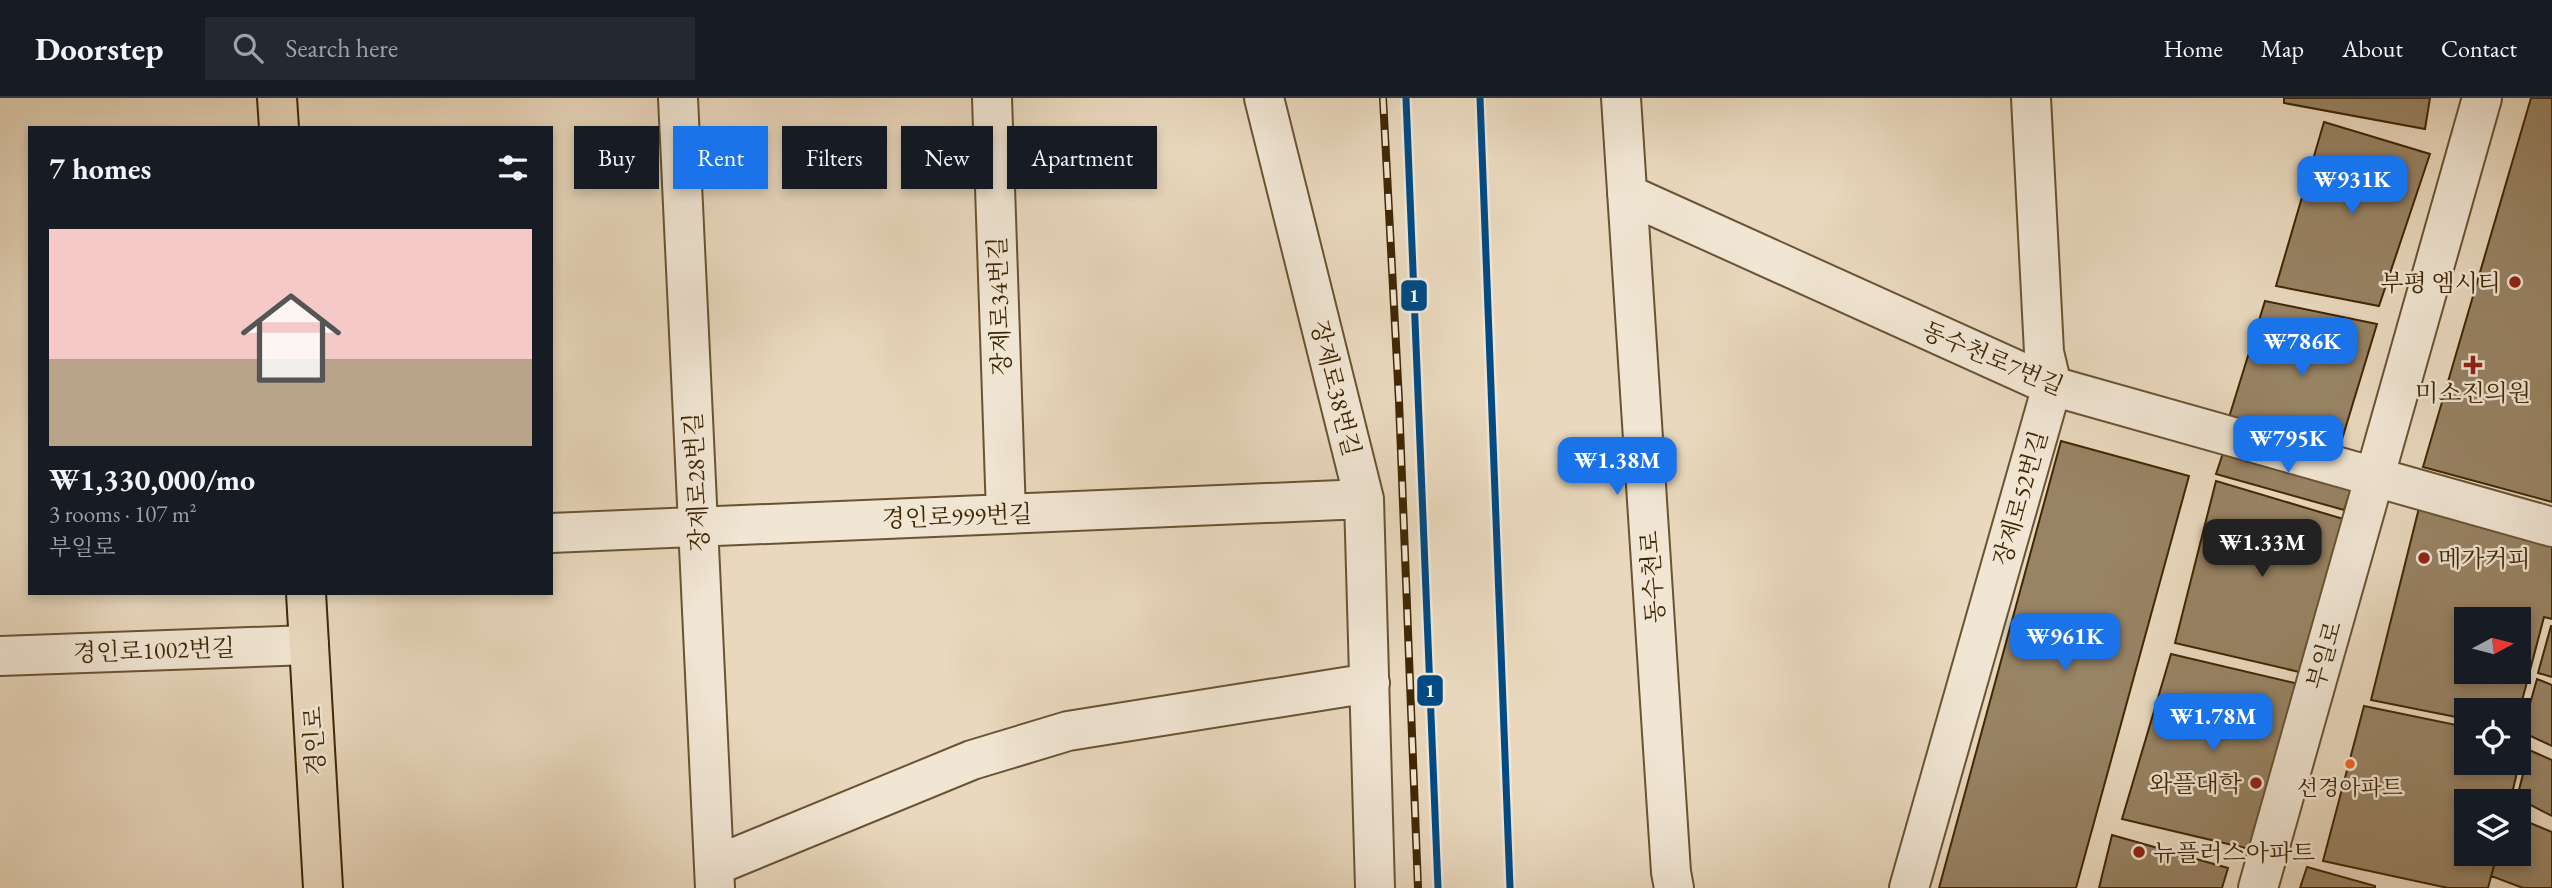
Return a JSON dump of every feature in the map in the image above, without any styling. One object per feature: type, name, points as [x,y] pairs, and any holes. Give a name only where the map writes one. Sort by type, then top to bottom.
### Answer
[{"type":"main road","name":"경인로","points":[[306,595],[323,888]]},
{"type":"street","name":"장제로28번길","points":[[678,98],[714,877],[972,760],[1068,731],[1370,683]]},
{"type":"street","name":"장제로34번길","points":[[992,98],[1006,514]]},
{"type":"street","name":"장제로38번길","points":[[1264,98],[1364,499],[1375,888]]},
{"type":"street","name":"동수천로","points":[[1621,98],[1674,888]]},
{"type":"street","name":"장제로52번길","points":[[1909,888],[2052,386],[2044,352],[2031,98]]},
{"type":"street","name":"부일로","points":[[2258,888],[2482,98]]},
{"type":"street","name":"동수천로7번길","points":[[1627,194],[2052,386],[2552,527]]},
{"type":"street","name":"경인로999번길","points":[[553,533],[1364,499]]},
{"type":"street","name":"경인로1002번길","points":[[0,656],[309,645]]},
{"type":"building","points":[[2284,98],[2430,98],[2425,129],[2284,103]]},
{"type":"building","name":"부평 엠시티","points":[[2531,98],[2552,98],[2552,502],[2423,467]]},
{"type":"building","points":[[2324,122],[2430,154],[2379,306],[2276,286]]},
{"type":"building","points":[[2265,301],[2377,324],[2336,459],[2226,427]]},
{"type":"building","points":[[2061,441],[2189,476],[2076,888],[1939,888]]},
{"type":"building","points":[[2227,441],[2357,472],[2344,510],[2216,474]]},
{"type":"building","points":[[2216,481],[2350,521],[2308,674],[2175,643]]},
{"type":"building","points":[[2422,496],[2552,533],[2552,619],[2544,617],[2531,666],[2531,607],[2454,607],[2454,684],[2526,684],[2523,698],[2454,698],[2454,717],[2371,700]]},
{"type":"building","points":[[2552,626],[2552,677],[2538,673]]},
{"type":"building","points":[[2171,654],[2303,685],[2258,851],[2122,819]]},
{"type":"building","points":[[2537,679],[2552,685],[2552,746],[2531,736],[2531,700]]},
{"type":"building","points":[[2364,706],[2454,725],[2454,775],[2516,775],[2513,789],[2454,789],[2454,866],[2494,866],[2488,888],[2448,888],[2323,861]]},
{"type":"building","points":[[2531,751],[2552,760],[2552,816],[2531,805],[2531,789],[2519,789],[2523,775],[2531,775]]},
{"type":"building","points":[[2531,823],[2552,832],[2552,888],[2523,888],[2491,876],[2494,866],[2531,866]]},
{"type":"building","name":"뉴플러스아파트","points":[[2112,835],[2228,868],[2222,888],[2099,888]]},
{"type":"building","points":[[2307,867],[2375,886],[2375,888],[2300,888]]},
{"type":"railway","points":[[1383,98],[1399,401],[1418,888]]},
{"type":"transit line","name":"1","points":[[1406,98],[1438,888]]},
{"type":"transit line","name":"1","points":[[1480,98],[1510,888]]},
{"type":"place","name":"부평 엠시티","points":[[2515,282]]},
{"type":"place","name":"미소진의원","points":[[2473,365]]},
{"type":"place","name":"메가커피","points":[[2424,558]]},
{"type":"place","name":"선경아파트","points":[[2350,764]]},
{"type":"place","name":"와플대학","points":[[2256,783]]},
{"type":"place","name":"뉴플러스아파트","points":[[2139,852]]}]
